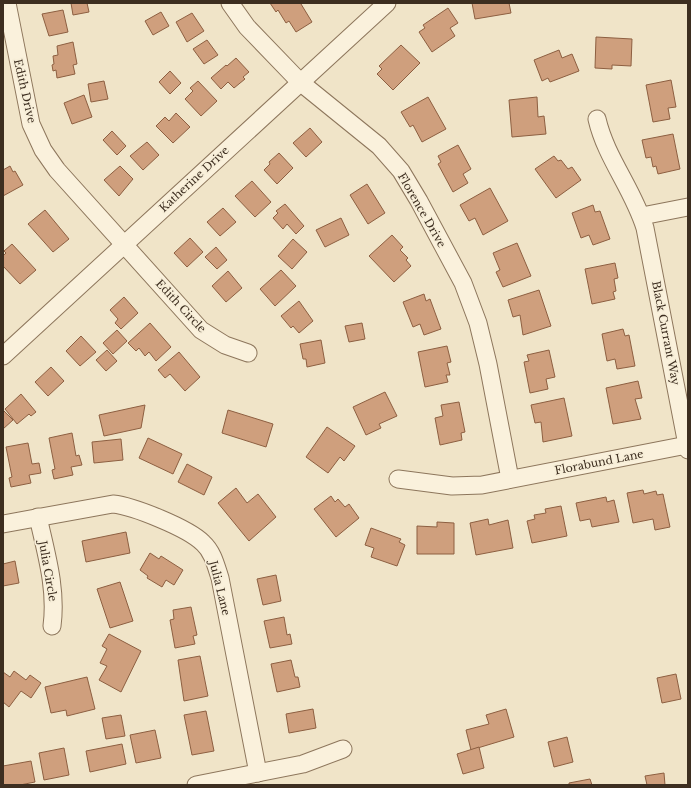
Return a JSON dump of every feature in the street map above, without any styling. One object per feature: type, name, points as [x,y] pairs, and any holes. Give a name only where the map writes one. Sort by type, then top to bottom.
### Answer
[{"type":"street","name":"Edith Drive","points":[[7,3],[32,124],[43,150],[56,170],[123,244]]},
{"type":"street","name":"Florence Drive","points":[[230,3],[247,27],[300,82],[379,146],[401,171],[463,283],[478,323],[488,364],[510,479]]},
{"type":"street","name":"Katherine Drive","points":[[3,356],[123,244],[387,3]]},
{"type":"street","name":"Black Currant Way","points":[[597,119],[608,153],[642,216],[688,447]]},
{"type":"street","points":[[642,216],[688,207]]},
{"type":"street","name":"Edith Circle","points":[[123,244],[201,330],[224,345],[248,353]]},
{"type":"street","name":"Florabund Lane","points":[[398,479],[452,486],[482,485],[688,447]]},
{"type":"street","name":"Julia Lane","points":[[3,524],[104,504],[121,505],[154,516],[193,535],[203,542],[210,552],[220,578],[258,773]]},
{"type":"street","name":"Julia Circle","points":[[38,517],[53,589],[54,607],[52,626]]},
{"type":"street","points":[[196,785],[303,764],[343,749]]},
{"type":"building","points":[[71,3],[87,3],[89,12],[73,15]]},
{"type":"building","points":[[270,3],[302,3],[301,4],[312,22],[296,32],[289,21],[286,23],[278,10],[276,12]]},
{"type":"building","points":[[472,3],[509,3],[511,13],[475,19]]},
{"type":"building","points":[[448,8],[458,23],[450,28],[455,36],[432,52],[419,32],[425,28],[423,25]]},
{"type":"building","points":[[63,10],[68,32],[49,36],[42,14]]},
{"type":"building","points":[[161,12],[169,26],[153,35],[145,21]]},
{"type":"building","points":[[192,13],[204,31],[187,42],[176,22]]},
{"type":"building","points":[[596,37],[632,39],[631,66],[612,65],[612,69],[595,68]]},
{"type":"building","points":[[207,40],[218,55],[204,64],[193,49]]},
{"type":"building","points":[[73,42],[77,64],[73,65],[75,74],[57,78],[56,70],[53,71],[52,65],[54,64],[53,56],[58,55],[57,46]]},
{"type":"building","points":[[401,45],[420,63],[393,90],[377,74],[382,69],[379,66]]},
{"type":"building","points":[[559,50],[562,58],[572,54],[579,71],[550,82],[548,78],[542,81],[534,60]]},
{"type":"building","points":[[236,58],[249,72],[243,77],[245,79],[234,88],[228,82],[221,89],[211,78]]},
{"type":"building","points":[[170,71],[181,83],[170,94],[159,82]]},
{"type":"building","points":[[671,80],[676,107],[668,108],[670,119],[653,122],[646,85]]},
{"type":"building","points":[[104,81],[108,99],[91,102],[88,84]]},
{"type":"building","points":[[198,81],[217,101],[201,116],[185,99],[193,91],[190,88]]},
{"type":"building","points":[[84,95],[92,117],[72,124],[64,103]]},
{"type":"building","points":[[428,97],[446,129],[422,142],[413,125],[410,127],[401,112]]},
{"type":"building","points":[[537,97],[538,117],[544,116],[546,134],[512,137],[509,100]]},
{"type":"building","points":[[176,113],[190,127],[173,143],[156,126],[165,117],[169,121]]},
{"type":"building","points":[[310,128],[322,142],[306,157],[293,143]]},
{"type":"building","points":[[112,131],[126,146],[117,155],[103,140]]},
{"type":"building","points":[[673,134],[680,169],[658,174],[656,166],[653,167],[651,157],[646,158],[642,140]]},
{"type":"building","points":[[147,142],[159,155],[143,170],[130,156]]},
{"type":"building","points":[[458,145],[471,169],[463,174],[468,183],[453,192],[438,164],[441,162],[438,156]]},
{"type":"building","points":[[279,153],[293,168],[277,184],[264,170],[270,164],[269,162]]},
{"type":"building","points":[[554,156],[558,161],[561,160],[568,169],[572,167],[581,180],[556,198],[535,169]]},
{"type":"building","points":[[10,166],[13,172],[15,171],[23,185],[3,196],[3,170]]},
{"type":"building","points":[[120,166],[133,179],[119,196],[104,180]]},
{"type":"building","points":[[252,181],[271,202],[255,217],[235,196]]},
{"type":"building","points":[[367,184],[385,213],[368,224],[350,195]]},
{"type":"building","points":[[490,188],[508,221],[483,235],[475,218],[469,221],[460,205]]},
{"type":"building","points":[[285,204],[304,226],[296,234],[287,224],[283,229],[273,218],[278,213],[276,211]]},
{"type":"building","points":[[593,205],[595,212],[600,211],[610,239],[593,245],[589,235],[581,238],[572,213]]},
{"type":"building","points":[[223,208],[236,222],[220,236],[207,222]]},
{"type":"building","points":[[45,210],[69,239],[53,252],[28,224]]},
{"type":"building","points":[[341,218],[349,235],[325,247],[316,230]]},
{"type":"building","points":[[392,235],[403,247],[400,250],[408,258],[406,260],[411,266],[394,282],[369,256]]},
{"type":"building","points":[[190,238],[203,252],[187,267],[174,253]]},
{"type":"building","points":[[293,239],[307,252],[292,269],[278,256]]},
{"type":"building","points":[[517,243],[531,276],[503,287],[496,272],[500,270],[493,253]]},
{"type":"building","points":[[12,244],[36,270],[20,284],[3,266],[3,256],[6,253],[4,251]]},
{"type":"building","points":[[216,247],[227,260],[217,269],[205,257]]},
{"type":"building","points":[[615,263],[618,278],[614,279],[616,291],[613,292],[615,299],[592,304],[585,269]]},
{"type":"building","points":[[281,270],[296,286],[275,306],[260,289]]},
{"type":"building","points":[[228,271],[242,288],[226,302],[212,286]]},
{"type":"building","points":[[539,290],[551,326],[523,335],[520,315],[513,317],[508,300]]},
{"type":"building","points":[[424,294],[426,301],[430,299],[441,329],[424,335],[420,324],[413,327],[403,302]]},
{"type":"building","points":[[124,297],[138,313],[121,329],[115,323],[118,319],[110,310]]},
{"type":"building","points":[[299,301],[313,321],[299,333],[293,326],[291,328],[281,316]]},
{"type":"building","points":[[150,323],[171,347],[156,361],[149,352],[145,356],[139,348],[136,351],[128,343]]},
{"type":"building","points":[[362,323],[365,339],[349,342],[345,326]]},
{"type":"building","points":[[623,329],[625,336],[629,335],[635,366],[617,369],[615,359],[607,361],[602,334]]},
{"type":"building","points":[[117,330],[127,341],[113,354],[103,343]]},
{"type":"building","points":[[81,336],[96,352],[80,366],[66,351]]},
{"type":"building","points":[[321,340],[325,363],[307,367],[306,359],[303,359],[300,344]]},
{"type":"building","points":[[447,346],[451,362],[447,363],[450,375],[446,375],[448,382],[425,387],[418,352]]},
{"type":"building","points":[[107,350],[117,361],[106,371],[96,360]]},
{"type":"building","points":[[549,350],[555,377],[546,379],[548,389],[530,393],[524,362],[529,361],[527,355]]},
{"type":"building","points":[[179,352],[200,377],[185,391],[170,374],[165,378],[158,370]]},
{"type":"building","points":[[51,367],[64,381],[48,396],[35,382]]},
{"type":"building","points":[[638,381],[642,398],[635,399],[641,419],[613,424],[606,388]]},
{"type":"building","points":[[385,392],[397,416],[379,424],[381,428],[366,435],[353,407]]},
{"type":"building","points":[[21,394],[36,412],[31,416],[29,414],[17,424],[5,409]]},
{"type":"building","points":[[564,398],[572,436],[543,442],[541,422],[535,423],[531,405]]},
{"type":"building","points":[[459,402],[465,432],[461,433],[462,440],[440,445],[435,418],[443,416],[441,405]]},
{"type":"building","points":[[145,405],[141,428],[104,436],[99,415]]},
{"type":"building","points":[[3,410],[13,420],[3,429]]},
{"type":"building","points":[[228,410],[273,424],[266,447],[222,433]]},
{"type":"building","points":[[327,427],[355,446],[344,461],[340,457],[328,473],[306,457]]},
{"type":"building","points":[[72,433],[76,456],[79,455],[82,465],[71,467],[73,475],[54,479],[52,470],[55,469],[49,438]]},
{"type":"building","points":[[148,438],[182,454],[173,474],[139,458]]},
{"type":"building","points":[[121,439],[123,460],[94,463],[92,442]]},
{"type":"building","points":[[28,443],[32,464],[39,463],[41,473],[29,475],[31,483],[11,487],[9,478],[12,477],[6,447]]},
{"type":"building","points":[[187,464],[212,477],[204,495],[178,482]]},
{"type":"building","points":[[236,488],[247,503],[258,494],[276,517],[249,541],[218,503]]},
{"type":"building","points":[[643,490],[644,494],[656,491],[657,495],[663,494],[670,527],[655,530],[653,519],[633,523],[627,493]]},
{"type":"building","points":[[331,496],[335,502],[338,499],[345,507],[349,504],[359,518],[336,537],[314,509]]},
{"type":"building","points":[[606,497],[607,502],[614,500],[619,522],[592,527],[590,519],[580,521],[576,503]]},
{"type":"building","points":[[561,506],[567,536],[532,543],[527,521],[535,519],[534,515],[546,513],[545,509]]},
{"type":"building","points":[[488,519],[489,525],[508,520],[513,548],[476,555],[470,523]]},
{"type":"building","points":[[437,522],[454,523],[454,554],[417,554],[417,526],[437,527]]},
{"type":"building","points":[[371,528],[401,539],[399,542],[405,545],[397,566],[371,557],[374,548],[365,545]]},
{"type":"building","points":[[126,532],[130,553],[86,562],[82,541]]},
{"type":"building","points":[[150,553],[159,559],[161,556],[183,570],[174,585],[166,580],[162,587],[147,578],[148,576],[140,570]]},
{"type":"building","points":[[15,561],[19,583],[3,586],[3,564]]},
{"type":"building","points":[[276,575],[281,601],[263,605],[257,579]]},
{"type":"building","points":[[120,582],[133,621],[110,628],[97,589]]},
{"type":"building","points":[[191,607],[197,635],[193,636],[195,644],[175,648],[170,620],[174,619],[173,610]]},
{"type":"building","points":[[284,617],[287,635],[290,634],[292,644],[270,648],[264,621]]},
{"type":"building","points":[[109,634],[141,651],[121,692],[99,680],[107,666],[100,663],[107,649],[102,646]]},
{"type":"building","points":[[200,656],[208,696],[184,701],[178,660]]},
{"type":"building","points":[[291,660],[295,677],[298,677],[300,687],[277,692],[271,664]]},
{"type":"building","points":[[14,671],[26,680],[30,675],[41,683],[31,698],[21,691],[9,707],[3,702],[3,672],[10,677]]},
{"type":"building","points":[[676,674],[681,699],[662,703],[657,678]]},
{"type":"building","points":[[87,677],[95,709],[67,716],[66,710],[51,713],[45,687]]},
{"type":"building","points":[[313,709],[316,728],[289,733],[286,714]]},
{"type":"building","points":[[506,709],[514,737],[471,750],[466,730],[489,724],[486,715]]},
{"type":"building","points":[[206,711],[214,751],[192,755],[184,715]]},
{"type":"building","points":[[121,715],[125,736],[106,739],[102,718]]},
{"type":"building","points":[[155,730],[161,758],[136,763],[130,735]]},
{"type":"building","points":[[567,737],[573,762],[554,767],[548,742]]},
{"type":"building","points":[[122,744],[126,764],[90,772],[86,751]]},
{"type":"building","points":[[479,747],[484,768],[463,774],[457,754]]},
{"type":"building","points":[[64,748],[69,775],[44,780],[39,753]]},
{"type":"building","points":[[31,761],[35,782],[20,785],[3,785],[3,766]]},
{"type":"building","points":[[664,773],[665,785],[647,785],[645,776]]},
{"type":"building","points":[[590,779],[592,785],[569,785],[569,783]]}]
